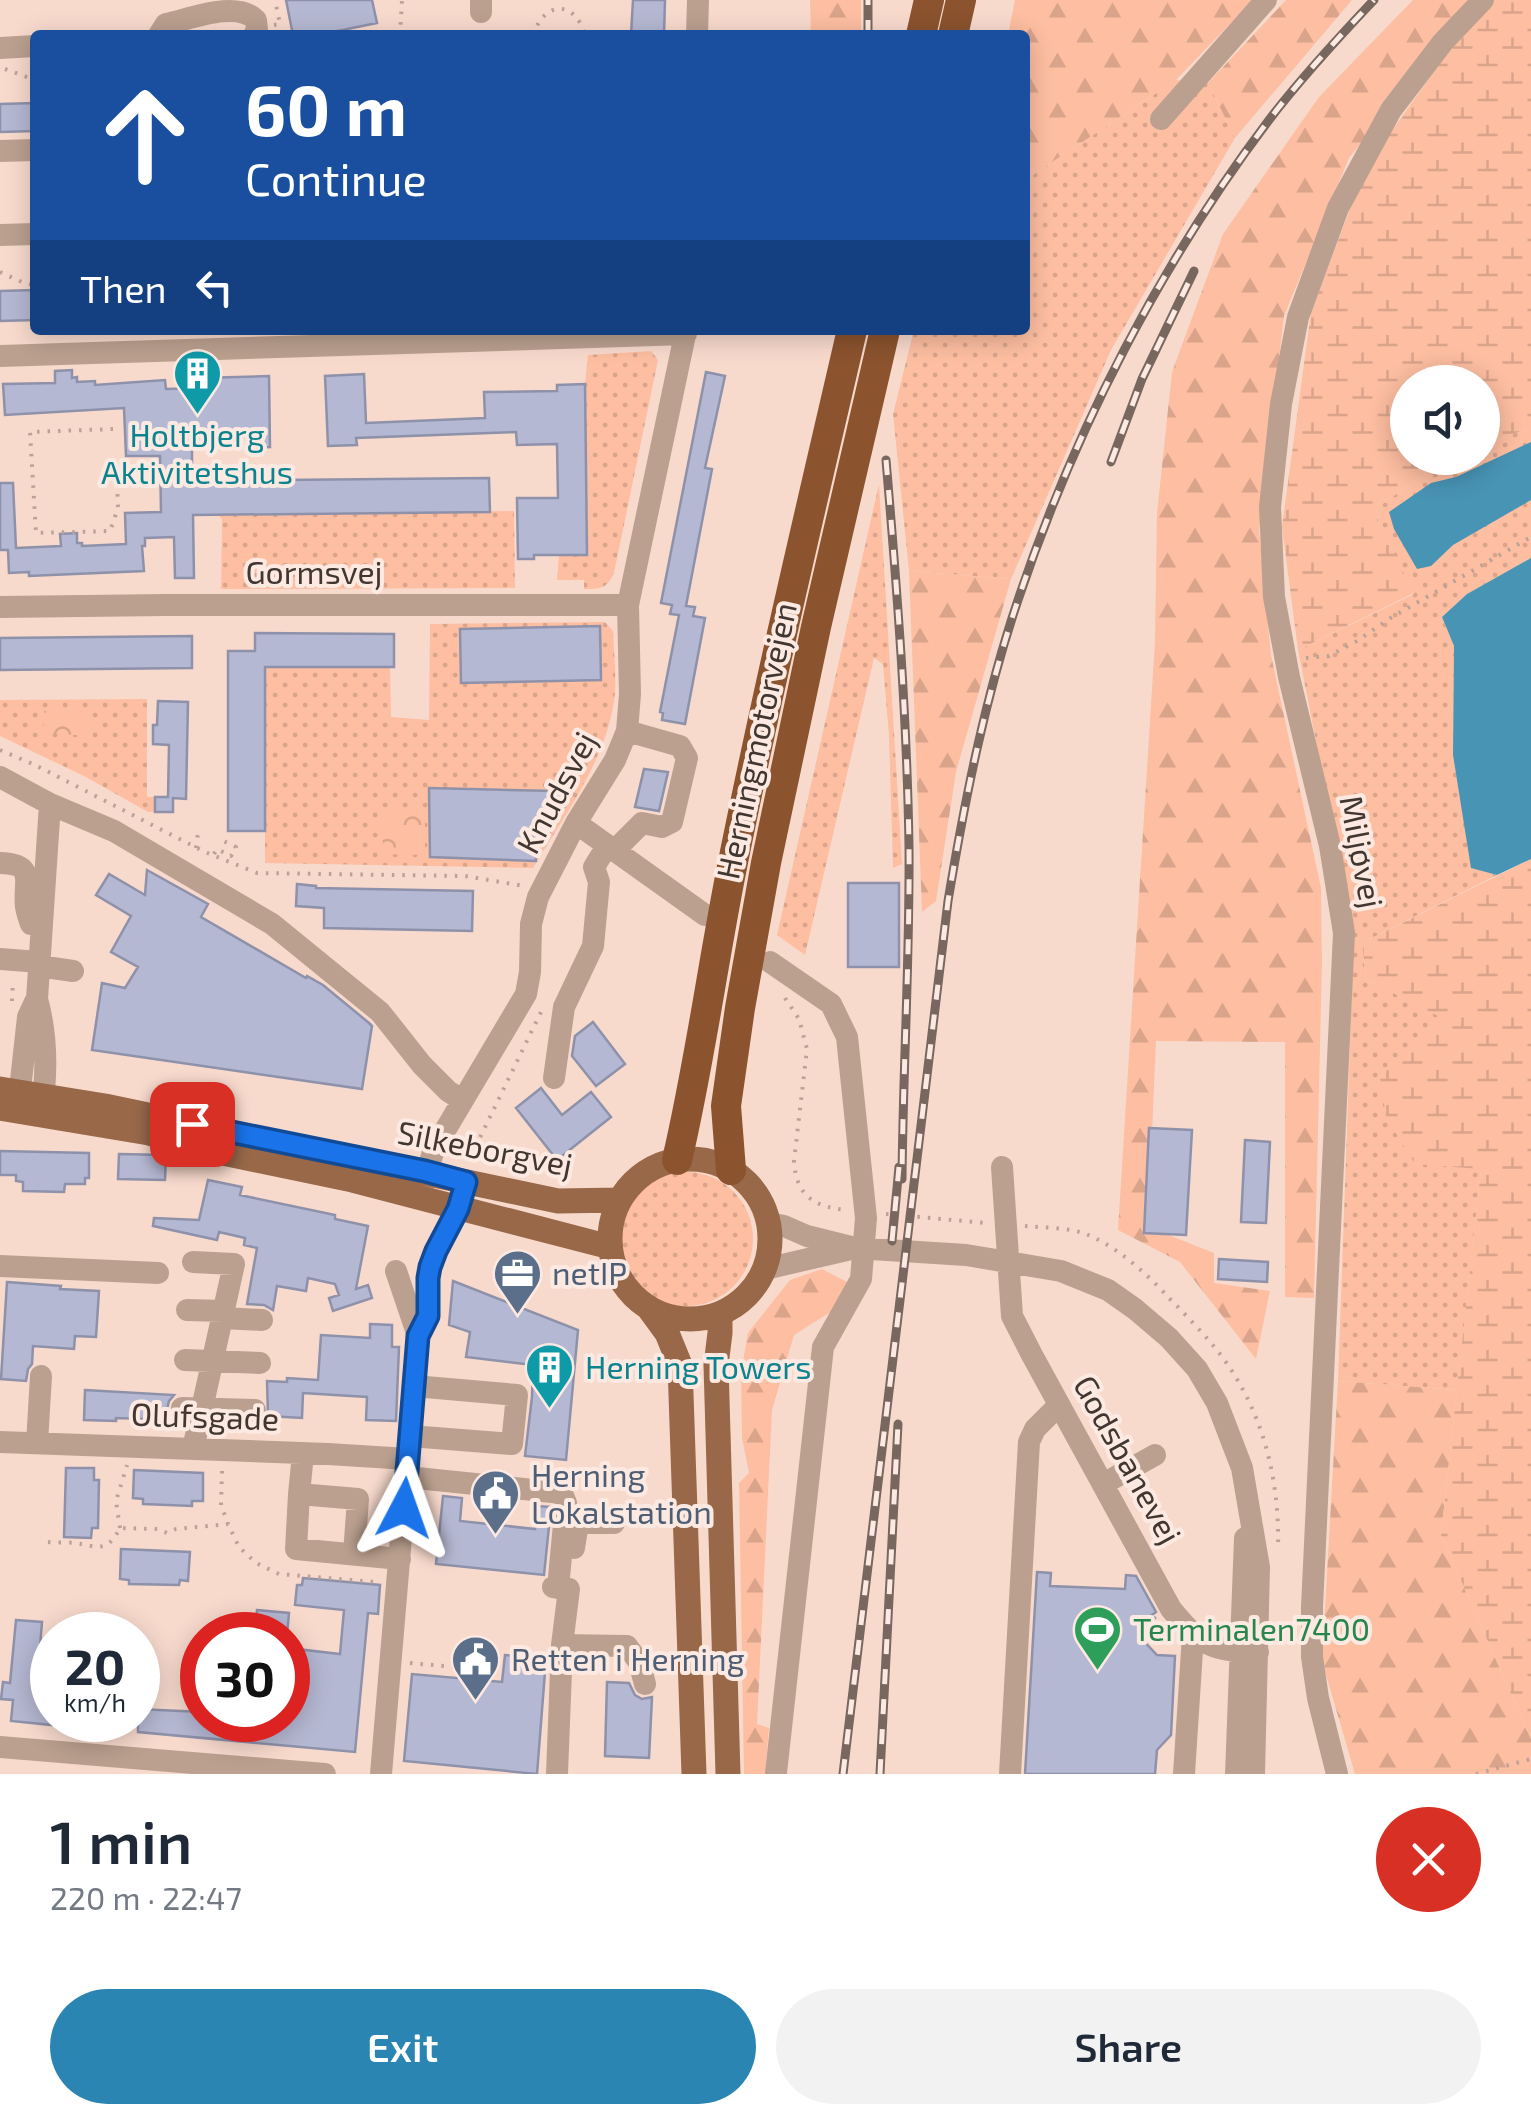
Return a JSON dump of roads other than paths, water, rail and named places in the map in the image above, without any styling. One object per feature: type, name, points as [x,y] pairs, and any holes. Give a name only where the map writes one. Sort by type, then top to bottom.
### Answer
[{"type":"highway","points":[[922,30],[929,0]]},
{"type":"highway","points":[[954,30],[961,0]]},
{"type":"highway","name":"Herningmotorvejen","points":[[677,1160],[733,864],[851,335]]},
{"type":"highway","name":"Herningmotorvejen","points":[[731,1170],[726,1106],[766,862],[884,335]]},
{"type":"main road","name":"Silkeborgvej","points":[[17,1105],[145,1144],[199,1148]]},
{"type":"main road","name":"Silkeborgvej","points":[[17,1105],[348,1179],[610,1247]]},
{"type":"main road","name":"Silkeborgvej","points":[[17,1105],[105,1106],[558,1201],[620,1200]]},
{"type":"main road","points":[[648,1308],[671,1317],[696,1319],[720,1314],[754,1288],[765,1268],[770,1246],[768,1223],[755,1192],[731,1170],[695,1159],[677,1160],[650,1170],[620,1200],[610,1247],[622,1282],[667,1333],[680,1364],[694,1774]]},
{"type":"main road","points":[[720,1314],[716,1365],[728,1774]]},
{"type":"street","points":[[697,30],[698,0]]},
{"type":"street","points":[[1161,119],[1266,0]]},
{"type":"street","name":"Miljøvej","points":[[1338,1774],[1318,1698],[1312,1657],[1312,1607],[1344,933],[1330,846],[1289,678],[1274,597],[1270,506],[1281,404],[1298,317],[1338,208],[1391,110],[1443,42],[1484,0]]},
{"type":"street","points":[[162,30],[166,24],[228,10],[250,14],[256,20],[257,30]]},
{"type":"street","points":[[0,48],[30,46]]},
{"type":"street","points":[[0,151],[30,150]]},
{"type":"street","points":[[0,235],[30,234]]},
{"type":"street","points":[[0,356],[88,341],[452,335]]},
{"type":"street","name":"Knudsvej","points":[[420,1198],[434,1149],[526,994],[531,924],[538,896],[615,760],[626,731],[630,694],[628,605],[685,335]]},
{"type":"street","name":"Gormsvej","points":[[0,607],[628,605]]},
{"type":"street","points":[[554,1078],[564,1006],[593,946],[600,882],[594,867],[642,823],[662,827],[672,822],[687,758],[680,746],[626,731]]},
{"type":"street","points":[[0,777],[114,831],[272,924],[380,1012],[448,1092],[462,1100]]},
{"type":"street","points":[[17,1105],[42,1016],[37,999],[50,804]]},
{"type":"street","points":[[576,823],[705,915]]},
{"type":"street","points":[[0,853],[46,854]]},
{"type":"street","points":[[0,863],[14,863],[22,868],[31,924],[41,925]]},
{"type":"street","points":[[0,959],[74,971]]},
{"type":"street","points":[[770,962],[831,1004],[847,1037],[866,1218],[861,1279],[823,1346],[776,1773]]},
{"type":"street","points":[[526,994],[564,1006]]},
{"type":"street","name":"Godsbanevej","points":[[1002,1168],[1012,1316],[1171,1609],[1193,1635]]},
{"type":"street","points":[[381,1774],[418,1336],[428,1316],[430,1267],[458,1209],[466,1182]]},
{"type":"street","points":[[768,1223],[855,1248],[966,1254],[1060,1271],[1108,1290],[1170,1338],[1197,1369],[1218,1403],[1242,1468],[1248,1504],[1242,1570],[1254,1774]]},
{"type":"street","points":[[765,1268],[855,1248]]},
{"type":"street","points":[[192,1450],[192,1408],[212,1361],[234,1264],[193,1262]]},
{"type":"street","points":[[0,1266],[158,1273]]},
{"type":"street","points":[[396,1271],[418,1336]]},
{"type":"street","points":[[187,1310],[262,1320]]},
{"type":"street","points":[[185,1360],[260,1363]]},
{"type":"street","points":[[37,1443],[41,1376]]},
{"type":"street","points":[[408,1457],[512,1444],[517,1395],[414,1386]]},
{"type":"street","points":[[1010,1774],[1029,1442],[1060,1405]]},
{"type":"street","points":[[192,1408],[256,1410]]},
{"type":"street","name":"Olufsgade","points":[[0,1442],[408,1457]]},
{"type":"street","points":[[302,1454],[296,1549],[400,1558]]},
{"type":"street","points":[[1103,1484],[1154,1455]]},
{"type":"street","points":[[408,1457],[562,1493],[566,1504],[558,1588],[556,1774]]},
{"type":"street","points":[[300,1494],[358,1499],[354,1554]]},
{"type":"street","points":[[558,1588],[578,1522],[614,1523]]},
{"type":"street","points":[[1184,1774],[1193,1635],[1214,1648],[1249,1652]]},
{"type":"street","points":[[557,1646],[627,1646],[640,1662],[645,1684]]},
{"type":"street","points":[[1236,1774],[1249,1652]]},
{"type":"street","points":[[0,1747],[325,1774]]},
{"type":"water","points":[[1531,442],[1531,500],[1453,545],[1431,566],[1417,569],[1394,529],[1389,512],[1431,483],[1460,475],[1500,475],[1500,456]]},
{"type":"water","points":[[1531,558],[1531,859],[1497,875],[1471,868],[1453,755],[1454,646],[1442,617],[1467,594]]},
{"type":"railway","points":[[868,0],[868,30]]},
{"type":"railway","points":[[843,1774],[948,901],[977,749],[1006,637],[1066,473],[1157,290],[1192,231],[1269,120],[1374,0]]},
{"type":"railway","points":[[1111,462],[1142,379],[1194,271]]},
{"type":"railway","points":[[886,460],[901,653],[909,846],[902,1179]]},
{"type":"railway","points":[[892,1241],[899,1167]]},
{"type":"railway","points":[[880,1774],[898,1424]]},
{"type":"place","name":"Holtbjerg Aktivitetshus","points":[[197,416]]},
{"type":"place","name":"netIP","points":[[517,1316]]},
{"type":"place","name":"Herning Towers","points":[[550,1410]]},
{"type":"place","name":"Herning Lokalstation","points":[[496,1536]]},
{"type":"place","name":"Terminalen7400","points":[[1098,1672]]},
{"type":"place","name":"Retten i Herning","points":[[476,1702]]}]
